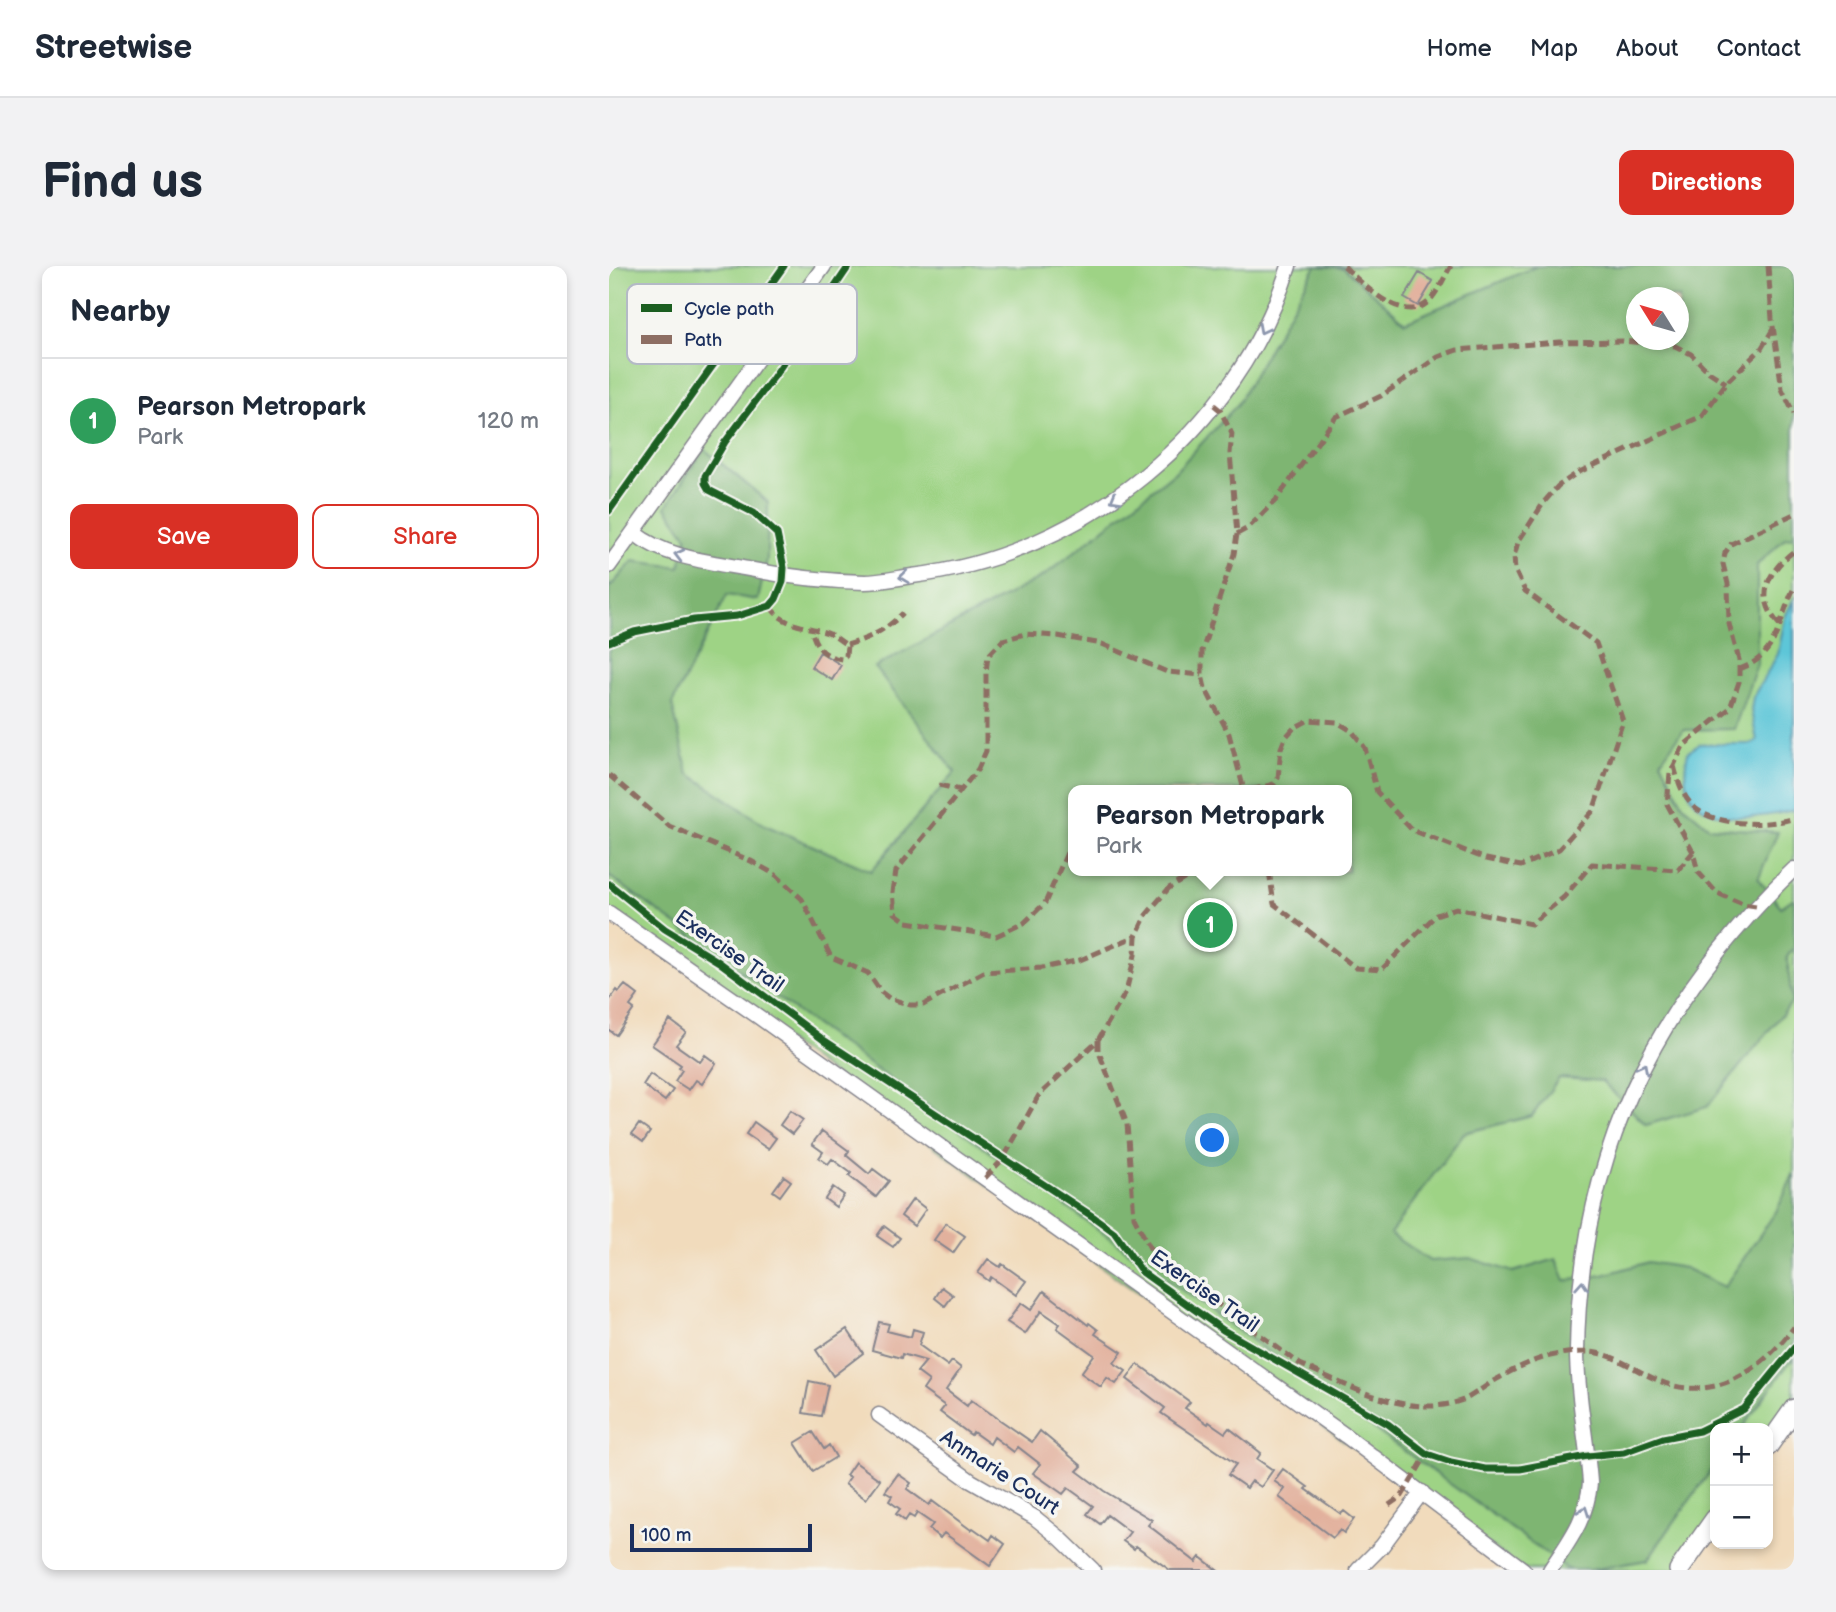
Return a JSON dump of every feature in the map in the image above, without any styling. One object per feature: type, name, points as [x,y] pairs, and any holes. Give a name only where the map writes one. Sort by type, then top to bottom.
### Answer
[{"type":"highway","points":[[1773,1439],[1794,1409]]},
{"type":"highway","points":[[1679,1570],[1710,1526]]},
{"type":"street","points":[[811,284],[824,266]]},
{"type":"street","points":[[633,533],[658,549],[681,556],[797,578],[867,582],[935,574],[993,559],[1055,533],[1126,492],[1154,469],[1206,415],[1230,384],[1270,315],[1289,266]]},
{"type":"street","points":[[609,566],[754,364]]},
{"type":"street","points":[[1550,1570],[1583,1518],[1588,1504],[1590,1483],[1577,1352],[1588,1233],[1604,1165],[1637,1079],[1685,993],[1756,906],[1794,869]]},
{"type":"street","points":[[609,913],[1422,1492],[1524,1570]]},
{"type":"street","name":"Anmarie Court","points":[[879,1415],[971,1481],[1034,1517],[1093,1570]]},
{"type":"street","points":[[1359,1570],[1389,1538],[1422,1492]]},
{"type":"green space","points":[[609,266],[1794,266],[1794,1409],[1773,1439],[1773,1423],[1710,1423],[1710,1526],[1679,1570],[1524,1570],[609,913]]},
{"type":"green space","points":[[1316,266],[1344,268],[1405,322],[1537,266],[1794,266],[1794,537],[1785,538],[1757,565],[1757,664],[1734,729],[1683,730],[1661,761],[1683,805],[1709,827],[1778,832],[1758,879],[1781,907],[1794,898],[1794,947],[1787,957],[1792,1002],[1707,1107],[1646,1125],[1602,1081],[1559,1078],[1532,1116],[1464,1133],[1390,1234],[1430,1261],[1470,1258],[1513,1272],[1556,1259],[1565,1281],[1603,1275],[1648,1262],[1685,1268],[1724,1287],[1777,1210],[1794,1173],[1794,1356],[1746,1423],[1710,1423],[1710,1472],[1647,1560],[1591,1570],[1569,1570],[609,876],[609,588],[633,561],[680,567],[687,537],[666,507],[704,449],[768,502],[767,559],[758,600],[727,595],[672,704],[688,773],[765,825],[871,871],[955,772],[875,667],[1045,575],[1175,472],[1236,406]]},
{"type":"water","points":[[1794,598],[1794,810],[1754,817],[1716,814],[1701,806],[1690,794],[1685,777],[1688,752],[1700,744],[1750,744],[1757,741],[1751,710],[1753,697],[1778,654],[1785,617]]},
{"type":"building","points":[[1419,273],[1433,281],[1418,306],[1404,298]]},
{"type":"building","points":[[820,652],[841,665],[832,680],[811,667]]},
{"type":"building","points":[[625,985],[638,995],[630,1006],[634,1009],[616,1035],[609,1030],[609,1001],[617,990],[619,992]]},
{"type":"building","points":[[670,1020],[686,1032],[676,1045],[700,1062],[705,1055],[716,1063],[702,1084],[696,1080],[689,1090],[675,1081],[682,1070],[679,1068],[681,1065],[652,1045]]},
{"type":"building","points":[[650,1074],[673,1090],[665,1101],[643,1085]]},
{"type":"building","points":[[790,1111],[803,1120],[792,1134],[780,1125]]},
{"type":"building","points":[[754,1122],[776,1138],[768,1149],[746,1134]]},
{"type":"building","points":[[639,1124],[650,1132],[643,1142],[632,1134]]},
{"type":"building","points":[[822,1131],[849,1151],[846,1155],[869,1174],[873,1169],[889,1181],[876,1197],[832,1159],[828,1164],[819,1158],[823,1152],[812,1144]]},
{"type":"building","points":[[784,1176],[791,1181],[780,1196],[773,1191]]},
{"type":"building","points":[[833,1187],[844,1195],[836,1207],[825,1199]]},
{"type":"building","points":[[913,1199],[926,1209],[914,1226],[901,1216]]},
{"type":"building","points":[[946,1223],[965,1236],[953,1253],[934,1240]]},
{"type":"building","points":[[884,1226],[900,1238],[893,1247],[877,1236]]},
{"type":"building","points":[[988,1259],[1000,1267],[1002,1264],[1026,1281],[1016,1295],[991,1277],[989,1281],[978,1273]]},
{"type":"building","points":[[942,1287],[953,1295],[945,1306],[935,1298]]},
{"type":"building","points":[[1044,1291],[1098,1330],[1095,1334],[1122,1352],[1114,1363],[1126,1371],[1116,1384],[1107,1378],[1101,1387],[1081,1373],[1094,1355],[1057,1328],[1060,1324],[1041,1311],[1025,1334],[1007,1322],[1021,1303],[1031,1310]]},
{"type":"building","points":[[879,1322],[889,1324],[887,1331],[911,1337],[913,1329],[923,1332],[919,1345],[948,1366],[952,1361],[961,1368],[946,1390],[967,1406],[971,1400],[1032,1442],[1040,1431],[1082,1466],[1077,1471],[1152,1520],[1148,1525],[1196,1562],[1200,1557],[1217,1570],[1170,1570],[1136,1546],[1134,1549],[1123,1541],[1130,1532],[1107,1515],[1100,1524],[1087,1514],[1093,1506],[1068,1488],[1063,1494],[1033,1473],[1040,1464],[1018,1447],[1014,1452],[994,1437],[990,1444],[973,1432],[971,1435],[940,1412],[945,1406],[923,1390],[929,1381],[917,1372],[926,1361],[872,1350]]},
{"type":"building","points":[[847,1329],[863,1353],[833,1376],[816,1350]]},
{"type":"building","points":[[1138,1364],[1190,1402],[1185,1408],[1225,1433],[1229,1428],[1261,1453],[1257,1459],[1273,1470],[1261,1487],[1252,1481],[1247,1488],[1228,1475],[1236,1464],[1161,1413],[1165,1408],[1127,1379]]},
{"type":"building","points":[[809,1381],[828,1385],[821,1416],[803,1413]]},
{"type":"building","points":[[813,1432],[824,1449],[829,1445],[836,1457],[813,1471],[795,1443]]},
{"type":"building","points":[[855,1462],[880,1480],[866,1499],[845,1484],[850,1477],[846,1475]]},
{"type":"building","points":[[1283,1469],[1341,1514],[1344,1511],[1354,1519],[1344,1533],[1340,1530],[1333,1538],[1279,1497],[1285,1489],[1274,1481]]},
{"type":"building","points":[[898,1474],[911,1483],[907,1489],[929,1505],[932,1501],[971,1530],[973,1528],[990,1540],[993,1535],[1005,1544],[990,1566],[944,1533],[940,1538],[929,1529],[933,1524],[917,1513],[914,1518],[909,1515],[905,1521],[896,1514],[900,1509],[889,1501],[892,1496],[885,1492]]},
{"type":"marked path","points":[[1344,266],[1383,299],[1406,309],[1417,308],[1431,300],[1451,266]]},
{"type":"marked path","points":[[1768,266],[1782,389],[1794,414]]},
{"type":"marked path","points":[[1270,785],[1278,778],[1281,748],[1294,728],[1309,720],[1337,722],[1352,731],[1365,748],[1377,792],[1412,830],[1486,859],[1521,866],[1559,849],[1593,811],[1623,721],[1596,643],[1525,591],[1515,570],[1514,556],[1518,542],[1558,486],[1577,473],[1702,416],[1726,383],[1761,349],[1773,329]]},
{"type":"marked path","points":[[1237,534],[1248,528],[1276,500],[1336,417],[1381,396],[1438,357],[1457,350],[1559,342],[1623,341],[1675,346],[1691,354],[1709,372],[1726,383]]},
{"type":"marked path","points":[[1214,405],[1220,410],[1232,434],[1230,453],[1237,534],[1234,554],[1202,651],[1202,675],[1205,688],[1229,734],[1243,785]]},
{"type":"marked path","points":[[1756,906],[1743,904],[1717,893],[1698,872],[1693,852],[1667,804],[1670,774],[1683,746],[1730,708],[1739,682],[1739,660],[1729,624],[1728,584],[1723,564],[1725,553],[1731,544],[1794,514]]},
{"type":"marked path","points":[[1779,624],[1767,604],[1767,585],[1777,567],[1794,551]]},
{"type":"marked path","points":[[1739,669],[1763,655],[1770,646],[1794,588]]},
{"type":"marked path","points":[[770,606],[790,623],[824,632],[834,636],[847,645],[846,656],[842,659],[825,653],[815,641],[811,629]]},
{"type":"marked path","points":[[847,645],[877,633],[903,613]]},
{"type":"marked path","points":[[1068,850],[1045,903],[1024,923],[996,936],[907,922],[895,913],[893,892],[896,871],[978,769],[986,751],[988,656],[1003,640],[1025,634],[1058,636],[1102,644],[1167,672],[1202,675]]},
{"type":"marked path","points":[[1674,766],[1686,797],[1693,806],[1713,818],[1741,823],[1770,823],[1794,818]]},
{"type":"marked path","points":[[609,775],[669,826],[751,861],[776,875],[802,899],[831,957],[868,973],[881,992],[889,998],[910,1005],[923,1005],[984,972],[1042,968],[1080,960],[1136,936]]},
{"type":"marked path","points":[[939,785],[961,790]]},
{"type":"marked path","points":[[1270,876],[1274,904],[1356,968],[1381,970],[1436,915],[1456,908],[1531,924],[1564,897],[1592,864],[1678,870],[1693,852]]},
{"type":"marked path","points":[[985,1178],[1003,1159],[1039,1095],[1098,1040],[1126,992],[1135,955],[1136,936],[1146,915],[1169,888],[1189,876]]},
{"type":"marked path","points":[[1098,1040],[1098,1050],[1127,1124],[1134,1217],[1152,1252],[1163,1264],[1300,1364],[1358,1390],[1400,1403],[1442,1405],[1463,1400],[1529,1363],[1550,1356],[1584,1352],[1611,1357],[1674,1386],[1713,1386],[1749,1371],[1780,1344],[1794,1327]]},
{"type":"marked path","points":[[1389,1505],[1402,1496],[1427,1454]]},
{"type":"cycle path","points":[[771,284],[784,266]]},
{"type":"cycle path","points":[[837,284],[849,266]]},
{"type":"cycle path","points":[[609,511],[714,364]]},
{"type":"cycle path","points":[[609,642],[634,632],[694,620],[737,616],[770,606],[776,599],[783,582],[784,568],[777,534],[754,513],[709,490],[705,476],[725,442],[782,364]]},
{"type":"cycle path","name":"Exercise Trail","points":[[609,884],[665,929],[719,962],[825,1041],[1095,1218],[1114,1232],[1142,1272],[1223,1330],[1388,1424],[1427,1454],[1485,1469],[1520,1469],[1624,1452],[1663,1438],[1699,1431],[1744,1409],[1794,1348]]},
{"type":"place","name":"Pearson Metropark","points":[[1210,925]]}]
